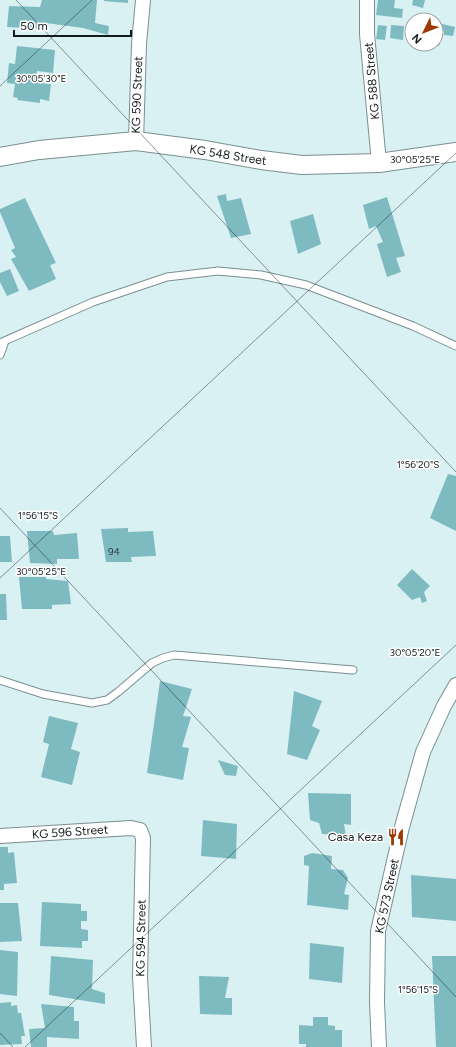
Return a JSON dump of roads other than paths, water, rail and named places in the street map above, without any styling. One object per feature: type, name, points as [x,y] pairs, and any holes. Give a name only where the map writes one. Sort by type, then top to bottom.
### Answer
[{"type":"street","name":"KG 590 Street","points":[[136,141],[139,44],[143,0]]},
{"type":"street","name":"KG 588 Street","points":[[367,0],[367,34],[379,163]]},
{"type":"street","name":"KG 548 Street","points":[[0,157],[38,150],[136,141],[302,165],[379,163],[456,152]]},
{"type":"street","name":"KG 573 Street","points":[[379,1047],[377,1002],[378,931],[402,827],[423,752],[456,684]]},
{"type":"street","name":"KG 596 Street","points":[[0,836],[131,828],[140,830]]},
{"type":"street","name":"KG 594 Street","points":[[140,830],[143,838],[140,977],[144,1047]]},
{"type":"lane","points":[[0,355],[2,342],[93,302],[167,277],[218,271],[261,275],[306,285],[413,326],[456,346]]},
{"type":"lane","points":[[0,680],[43,694],[92,703],[107,700],[152,663],[174,655],[353,670]]},
{"type":"place","name":"Casa Keza","points":[[396,837]]}]
